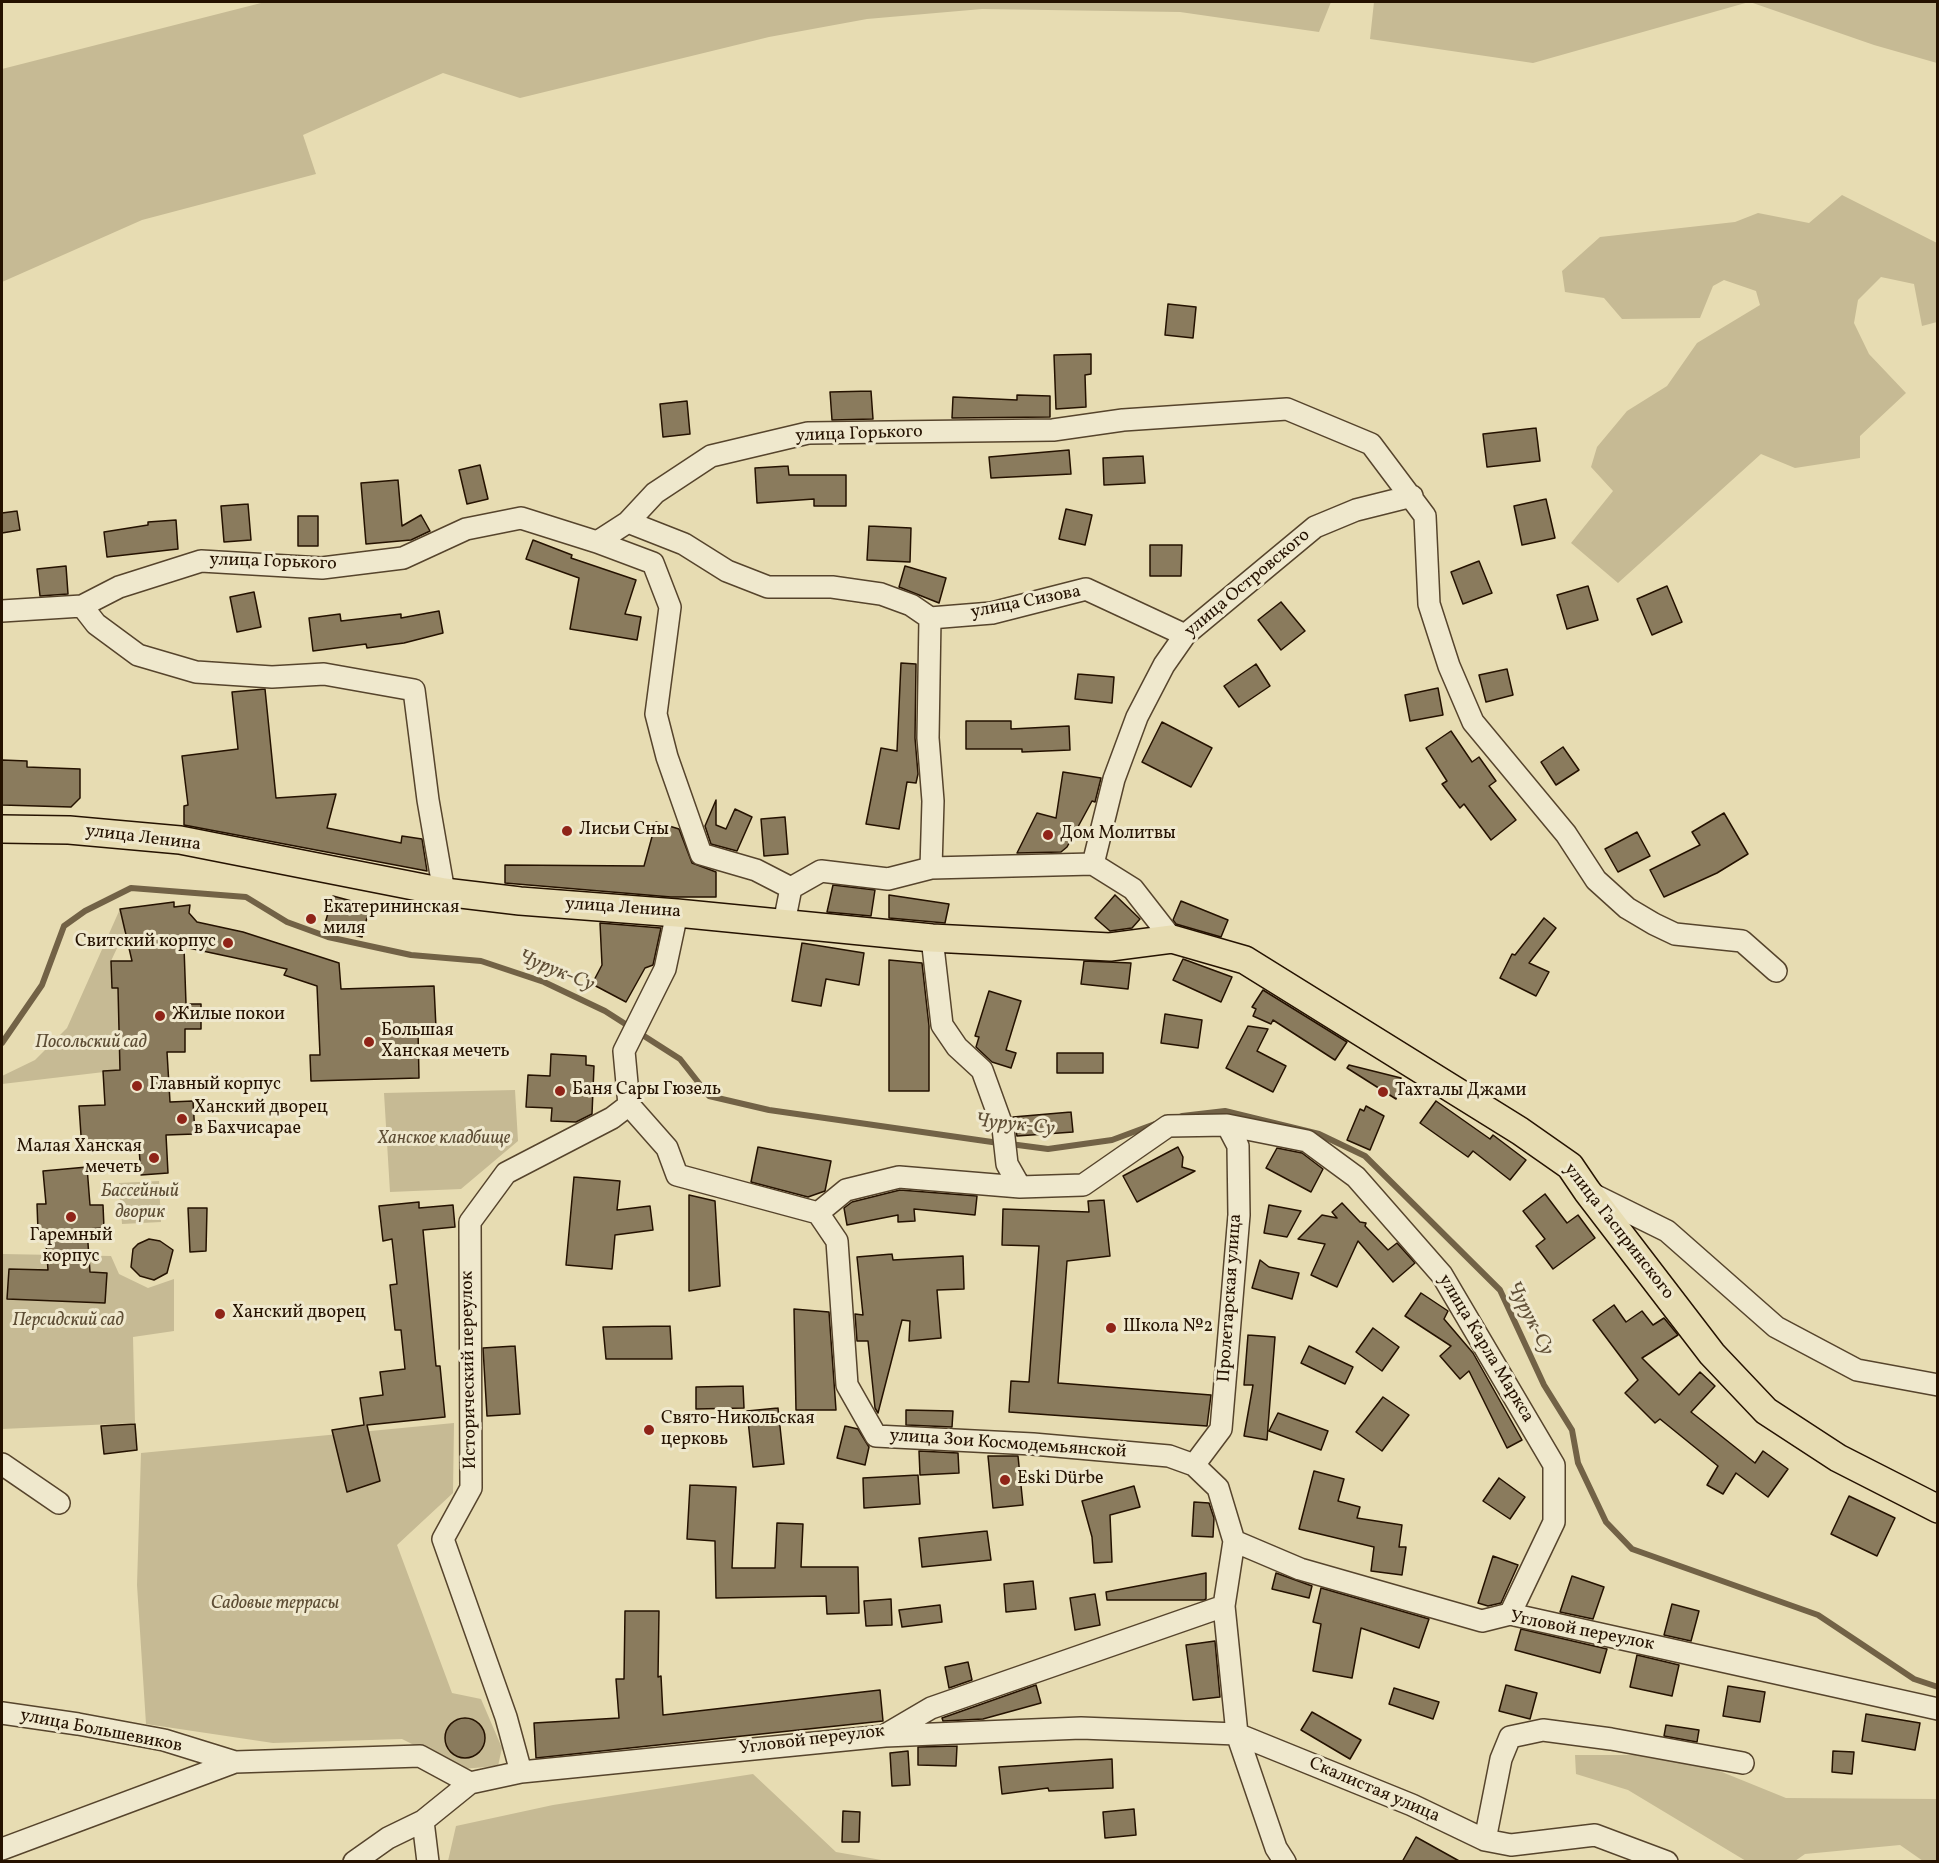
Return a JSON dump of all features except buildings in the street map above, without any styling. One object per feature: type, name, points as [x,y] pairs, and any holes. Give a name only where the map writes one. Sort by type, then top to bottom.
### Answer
[{"type":"main road","name":"улица Ленина","points":[[2,829],[69,830],[180,840],[444,892],[932,938],[1110,947],[1172,939],[1245,960]]},
{"type":"main road","name":"улица Гаспринского","points":[[1245,960],[1520,1131],[1570,1166],[1712,1354],[1766,1411],[1838,1458],[1938,1509]]},
{"type":"street","name":"улица Горького","points":[[2,611],[82,606],[119,586],[201,561],[321,568],[403,558],[466,529],[521,518],[597,542],[628,522],[655,494],[711,456],[807,433],[1053,430],[1123,420],[1287,409],[1371,444],[1412,496],[1425,516],[1430,604],[1449,666],[1473,722],[1566,834],[1596,880],[1627,908],[1675,934],[1742,941],[1776,971]]},
{"type":"street","name":"улица Островского","points":[[1093,864],[1114,779],[1137,717],[1164,665],[1185,635],[1315,527],[1356,510],[1412,496]]},
{"type":"street","points":[[628,522],[684,544],[726,571],[768,587],[832,587],[881,594],[911,605],[930,618],[928,738],[933,801],[931,868]]},
{"type":"street","points":[[597,542],[653,563],[670,608],[656,714],[667,758],[701,854],[756,870],[791,888]]},
{"type":"street","name":"улица Сизова","points":[[930,618],[992,613],[1086,589],[1164,623],[1185,635]]},
{"type":"street","points":[[82,606],[96,624],[138,655],[196,672],[272,677],[324,674],[414,690],[428,800],[444,892]]},
{"type":"street","points":[[791,888],[821,872],[888,879],[931,868],[1093,864],[1133,889],[1172,939]]},
{"type":"street","points":[[784,923],[791,888]]},
{"type":"street","points":[[677,913],[665,969],[624,1051],[629,1105],[667,1148],[677,1175],[818,1213]]},
{"type":"street","points":[[932,938],[942,1024],[957,1047],[982,1070],[1004,1128],[1007,1164],[1020,1187]]},
{"type":"street","name":"Исторический переулок","points":[[521,1772],[506,1717],[443,1539],[471,1488],[470,1222],[506,1173],[612,1118],[629,1105]]},
{"type":"street","name":"улица Карла Маркса","points":[[818,1213],[846,1190],[899,1177],[1020,1187],[1083,1185],[1168,1126],[1227,1125],[1307,1141],[1356,1177],[1442,1275],[1554,1465],[1554,1522],[1510,1614]]},
{"type":"street","name":"Пролетарская улица","points":[[1194,1465],[1221,1429],[1239,1215],[1238,1146],[1227,1125]]},
{"type":"street","points":[[1587,1191],[1667,1231],[1776,1327],[1857,1370],[1938,1385]]},
{"type":"street","name":"улица Зои Космодемьянской","points":[[818,1213],[837,1241],[847,1385],[876,1436],[1033,1444],[1169,1456],[1194,1465],[1218,1488],[1234,1540]]},
{"type":"street","points":[[2,1464],[59,1503]]},
{"type":"street","points":[[1234,1540],[1224,1606],[1237,1734],[1276,1848],[1285,1862]]},
{"type":"street","name":"Угловой переулок","points":[[1234,1540],[1300,1569],[1482,1621],[1510,1614],[1938,1709]]},
{"type":"street","name":"Угловой переулок","points":[[470,1784],[521,1772],[885,1736],[930,1708],[1224,1606]]},
{"type":"street","name":"улица Большевиков","points":[[2,1713],[164,1740],[235,1762]]},
{"type":"street","name":"Скалистая улица","points":[[885,1736],[1082,1728],[1237,1734],[1412,1805],[1513,1853],[1595,1835],[1667,1862]]},
{"type":"street","points":[[1485,1839],[1501,1759],[1510,1737],[1543,1730],[1611,1739],[1743,1764]]},
{"type":"street","points":[[2,1849],[235,1762],[420,1756],[470,1784],[423,1821],[388,1838],[354,1862]]},
{"type":"street","points":[[423,1821],[428,1862]]},
{"type":"green space","points":[[265,2],[1331,2],[1319,32],[1180,12],[982,9],[867,19],[769,37],[520,98],[443,73],[303,135],[316,174],[142,220],[2,282],[2,69]]},
{"type":"green space","points":[[1374,2],[1749,2],[1533,63],[1370,39]]},
{"type":"green space","points":[[1750,2],[1937,2],[1937,63],[1874,45]]},
{"type":"green space","points":[[1842,195],[1937,243],[1937,322],[1922,326],[1914,284],[1881,277],[1858,300],[1854,323],[1869,354],[1906,393],[1860,436],[1860,458],[1795,468],[1761,454],[1618,583],[1571,543],[1613,491],[1591,467],[1597,447],[1627,411],[1667,386],[1697,343],[1760,305],[1756,291],[1724,280],[1713,286],[1700,318],[1622,319],[1604,298],[1565,292],[1562,271],[1600,237],[1735,222],[1758,213],[1809,223]]},
{"type":"green space","name":"Посольский сад","points":[[120,909],[125,931],[111,961],[112,987],[118,988],[121,1070],[2,1084],[2,1076],[35,1060],[67,1028]]},
{"type":"green space","name":"Ханское кладбище","points":[[515,1090],[518,1141],[461,1189],[390,1192],[384,1093]]},
{"type":"green space","name":"Бассейный дворик","points":[[159,1181],[161,1222],[122,1224],[119,1183]]},
{"type":"green space","name":"Персидский сад","points":[[2,1254],[111,1256],[119,1274],[148,1288],[174,1279],[174,1331],[133,1337],[135,1423],[2,1429]]},
{"type":"green space","name":"Садовые террасы","points":[[454,1423],[453,1493],[397,1545],[452,1693],[481,1699],[502,1748],[498,1766],[462,1769],[402,1739],[273,1743],[146,1724],[137,1585],[141,1453]]},
{"type":"green space","points":[[1575,1755],[1680,1755],[1786,1798],[1937,1799],[1937,1861],[1923,1861],[1900,1845],[1805,1854],[1795,1861],[1746,1861],[1628,1790],[1576,1774]]},
{"type":"green space","points":[[753,1774],[836,1852],[887,1861],[448,1861],[456,1826],[553,1805]]},
{"type":"waterway","name":"Чурук-Су","points":[[2,1043],[42,985],[64,926],[85,911],[131,888],[246,897],[287,922],[328,937],[411,955],[481,961],[544,982],[605,1011],[680,1059],[709,1096],[769,1110],[999,1143]]},
{"type":"waterway","name":"Чурук-Су","points":[[1182,1116],[1225,1111],[1319,1134],[1365,1156],[1500,1290],[1544,1385],[1572,1430],[1578,1463],[1606,1522],[1632,1549],[1818,1615],[1914,1679],[1938,1687]]},
{"type":"waterway","name":"Чурук-Су","points":[[1010,1144],[1048,1149],[1112,1140],[1155,1124]]},
{"type":"place","name":"Лисьи Сны","points":[[567,831]]},
{"type":"place","name":"Дом Молитвы","points":[[1048,835]]},
{"type":"place","name":"Екатерининская миля","points":[[311,919]]},
{"type":"place","name":"Свитский корпус","points":[[228,943]]},
{"type":"place","name":"Жилые покои","points":[[160,1016]]},
{"type":"place","name":"Большая Ханская мечеть","points":[[369,1042]]},
{"type":"place","name":"Главный корпус","points":[[137,1086]]},
{"type":"place","name":"Баня Сары Гюзель","points":[[560,1091]]},
{"type":"place","name":"Тахталы Джами","points":[[1383,1092]]},
{"type":"place","name":"Ханский дворец в Бахчисарае","points":[[182,1119]]},
{"type":"place","name":"Малая Ханская мечеть","points":[[154,1158]]},
{"type":"place","name":"Гаремный корпус","points":[[71,1217]]},
{"type":"place","name":"Ханский дворец","points":[[220,1314]]},
{"type":"place","name":"Школа №2","points":[[1111,1328]]},
{"type":"place","name":"Свято-Никольская церковь","points":[[649,1430]]},
{"type":"place","name":"Eski Dürbe","points":[[1005,1480]]}]
